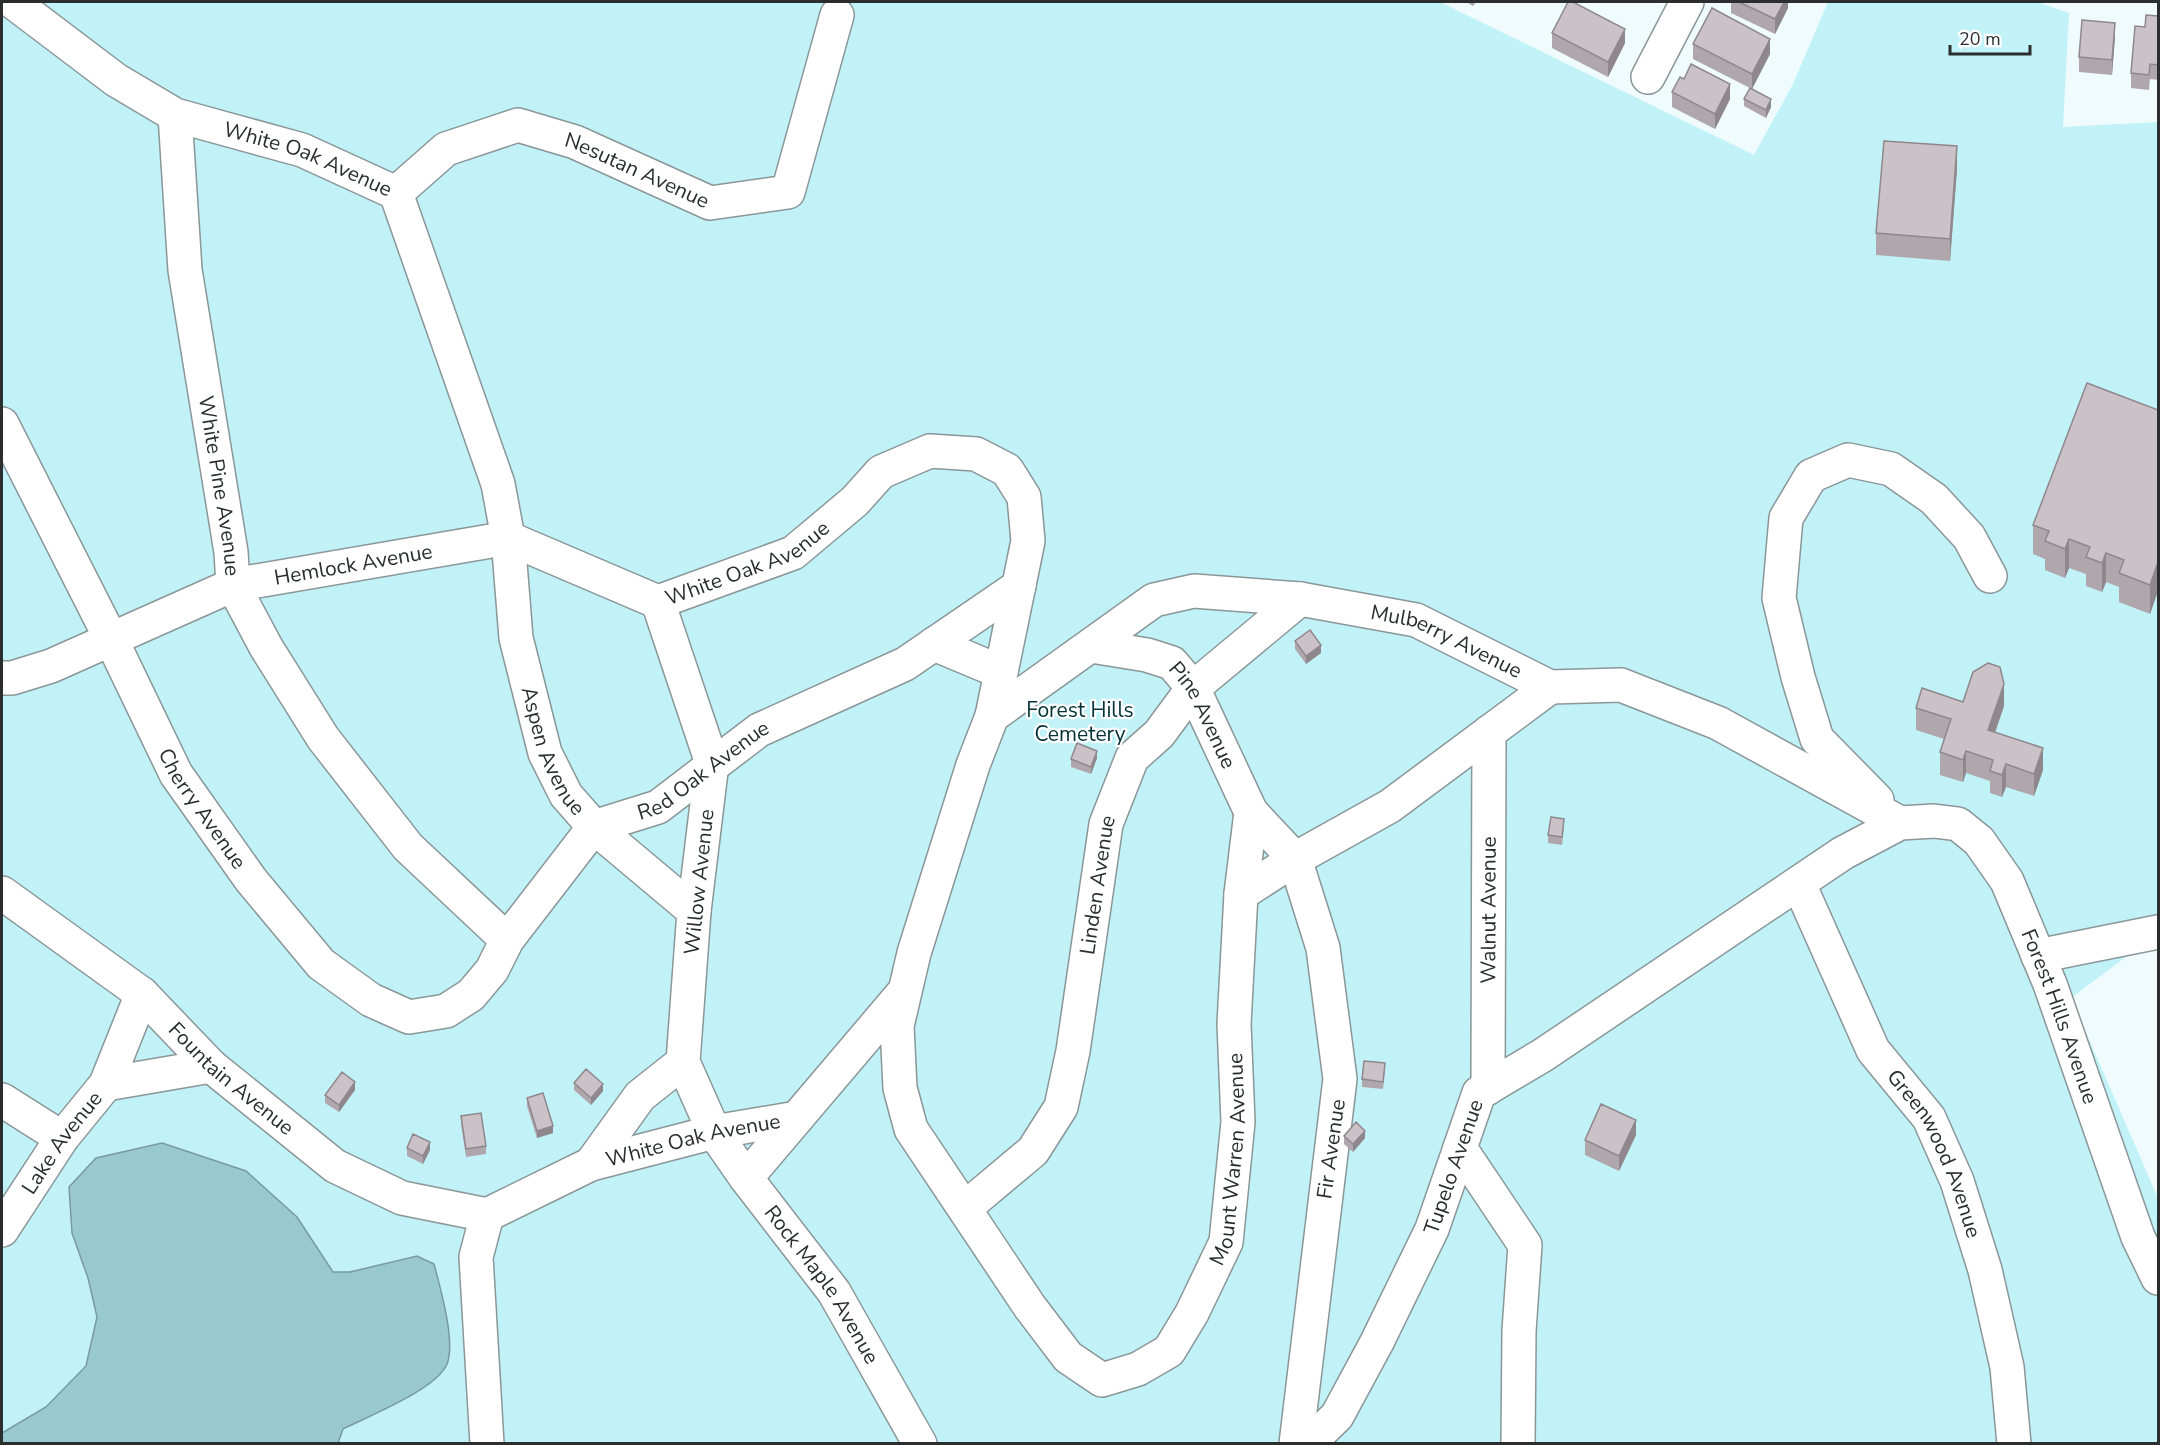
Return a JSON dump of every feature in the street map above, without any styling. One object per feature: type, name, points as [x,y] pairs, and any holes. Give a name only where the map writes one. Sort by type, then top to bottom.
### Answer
[{"type":"street","points":[[2,7],[6,2]]},
{"type":"street","name":"White Oak Avenue","points":[[13,2],[116,80],[176,115],[302,150],[396,193],[425,273],[466,401],[498,484],[508,538],[658,602],[793,554],[855,501],[881,472],[930,452],[976,454],[1007,470],[1024,498],[1028,541],[992,716],[973,765],[914,953],[897,1026],[900,1088]]},
{"type":"street","points":[[1648,77],[1687,2]]},
{"type":"street","name":"Nesutan Avenue","points":[[396,193],[446,148],[518,124],[575,142],[710,203],[788,192],[837,15]]},
{"type":"street","name":"White Pine Avenue","points":[[176,115],[185,270],[231,552],[233,585],[266,647],[330,747],[408,847],[507,939]]},
{"type":"street","name":"Cherry Avenue","points":[[2,424],[111,639],[176,774],[250,880],[321,964],[371,1000],[409,1017],[446,1011],[471,995],[492,970],[507,939]]},
{"type":"street","points":[[1913,822],[1817,739],[1798,677],[1779,598],[1786,518],[1811,476],[1848,460],[1891,469],[1934,499],[1969,537],[1990,576]]},
{"type":"street","name":"Hemlock Avenue","points":[[2,678],[12,678],[51,666],[233,585],[508,538]]},
{"type":"street","name":"Aspen Avenue","points":[[508,538],[516,638],[545,753],[566,795],[594,827],[694,911]]},
{"type":"street","name":"Red Oak Avenue","points":[[594,827],[658,807],[712,763],[759,730],[905,664],[1019,586]]},
{"type":"street","name":"Mulberry Avenue","points":[[992,716],[1154,600],[1194,591],[1300,599],[1416,620],[1550,687],[1621,685],[1718,723],[1913,822]]},
{"type":"street","name":"Linden Avenue","points":[[965,1208],[1033,1151],[1061,1107],[1073,1051],[1106,824],[1132,758],[1159,734],[1193,688],[1300,599]]},
{"type":"street","name":"Willow Avenue","points":[[658,602],[712,763],[694,911],[683,1062],[714,1132]]},
{"type":"street","points":[[934,644],[1001,672]]},
{"type":"street","name":"Pine Avenue","points":[[1091,646],[1147,655],[1172,663],[1193,688],[1251,812],[1295,859]]},
{"type":"street","points":[[1241,894],[1295,859],[1390,806],[1550,687]]},
{"type":"street","name":"Walnut Avenue","points":[[1488,1088],[1489,732]]},
{"type":"street","points":[[1241,894],[1251,812]]},
{"type":"street","name":"Tupelo Avenue","points":[[1308,1443],[1337,1416],[1377,1342],[1432,1229],[1479,1093],[1543,1055],[1843,853],[1913,822]]},
{"type":"street","name":"Forest Hills Avenue","points":[[1913,822],[1958,824],[1979,841],[2007,881],[2096,1108],[2139,1237],[2158,1278]]},
{"type":"street","points":[[507,939],[594,827]]},
{"type":"street","name":"Fir Avenue","points":[[1295,859],[1323,948],[1340,1078],[1296,1443]]},
{"type":"street","name":"Greenwood Avenue","points":[[1799,884],[1873,1050],[1929,1118],[1957,1181],[1985,1270],[2007,1366],[2014,1443]]},
{"type":"street","name":"Fountain Avenue","points":[[2,893],[142,994],[211,1066],[335,1166],[402,1198],[487,1215]]},
{"type":"street","name":"Mount Warren Avenue","points":[[900,1088],[911,1129],[1030,1307],[1068,1357],[1102,1380],[1138,1369],[1169,1351],[1192,1313],[1226,1242],[1238,1122],[1234,1024],[1241,894]]},
{"type":"street","points":[[2038,956],[2158,932]]},
{"type":"street","name":"White Oak Avenue","points":[[746,1178],[906,990]]},
{"type":"street","points":[[106,1084],[142,994]]},
{"type":"street","points":[[487,1443],[476,1257],[487,1215],[591,1164],[640,1096],[683,1062]]},
{"type":"street","name":"Lake Avenue","points":[[2,1230],[62,1138],[106,1084],[211,1066]]},
{"type":"street","points":[[2,1100],[62,1138]]},
{"type":"street","name":"White Oak Avenue","points":[[591,1164],[714,1132],[797,1118]]},
{"type":"street","name":"Rock Maple Avenue","points":[[714,1132],[746,1178],[834,1292],[920,1443]]},
{"type":"street","points":[[1460,1148],[1525,1245],[1519,1331],[1518,1443]]},
{"type":"green space","name":"Forest Hills Cemetery","points":[[2,2],[1440,2],[1754,155],[1793,84],[1828,2],[2037,2],[2069,13],[2063,127],[2158,122],[2158,933],[2071,998],[2158,1198],[2158,1443],[2,1444]]},
{"type":"shaded area","points":[[162,1143],[246,1171],[297,1217],[333,1272],[350,1272],[417,1256],[434,1264],[450,1342],[447,1364],[441,1373],[417,1392],[343,1429],[338,1443],[2,1443],[2,1433],[46,1407],[86,1366],[97,1317],[88,1278],[72,1233],[69,1187],[96,1158]]},
{"type":"building","points":[[1568,2],[1573,2],[1625,29],[1608,62],[1552,33]]},
{"type":"building","points":[[1739,2],[1784,2],[1775,19]]},
{"type":"building","points":[[1712,8],[1770,39],[1752,74],[1693,44]]},
{"type":"building","points":[[2146,15],[2158,16],[2158,65],[2150,64],[2149,75],[2131,73],[2135,26],[2145,27]]},
{"type":"building","points":[[2082,20],[2115,23],[2112,60],[2079,57]]},
{"type":"building","points":[[1691,64],[1730,84],[1715,114],[1672,92],[1680,77],[1684,79]]},
{"type":"building","points":[[1750,88],[1771,99],[1766,110],[1744,99]]},
{"type":"building","points":[[1884,141],[1957,146],[1950,239],[1876,233]]},
{"type":"building","points":[[2087,383],[2158,410],[2158,562],[2150,585],[2119,573],[2124,560],[2106,553],[2102,563],[2086,557],[2090,547],[2069,539],[2065,549],[2045,541],[2049,531],[2033,525]]},
{"type":"building","points":[[1310,630],[1321,645],[1306,656],[1295,641]]},
{"type":"building","points":[[1988,663],[2000,667],[2004,684],[1988,730],[2043,748],[2034,774],[2006,764],[2002,775],[1990,771],[1993,760],[1966,751],[1963,760],[1940,752],[1951,719],[1916,708],[1922,688],[1963,702],[1973,672]]},
{"type":"building","points":[[1077,743],[1097,751],[1091,767],[1071,759]]},
{"type":"building","points":[[1551,817],[1564,819],[1562,837],[1548,835]]},
{"type":"building","points":[[1364,1061],[1385,1063],[1383,1082],[1362,1079]]},
{"type":"building","points":[[586,1069],[603,1084],[591,1098],[574,1083]]},
{"type":"building","points":[[342,1072],[355,1082],[339,1105],[325,1095]]},
{"type":"building","points":[[543,1093],[553,1126],[537,1131],[527,1098]]},
{"type":"building","points":[[1601,1104],[1636,1120],[1619,1156],[1585,1140]]},
{"type":"building","points":[[481,1113],[486,1146],[466,1149],[461,1116]]},
{"type":"building","points":[[1356,1122],[1365,1131],[1353,1144],[1344,1136]]},
{"type":"building","points":[[413,1134],[430,1142],[423,1156],[407,1148]]}]
